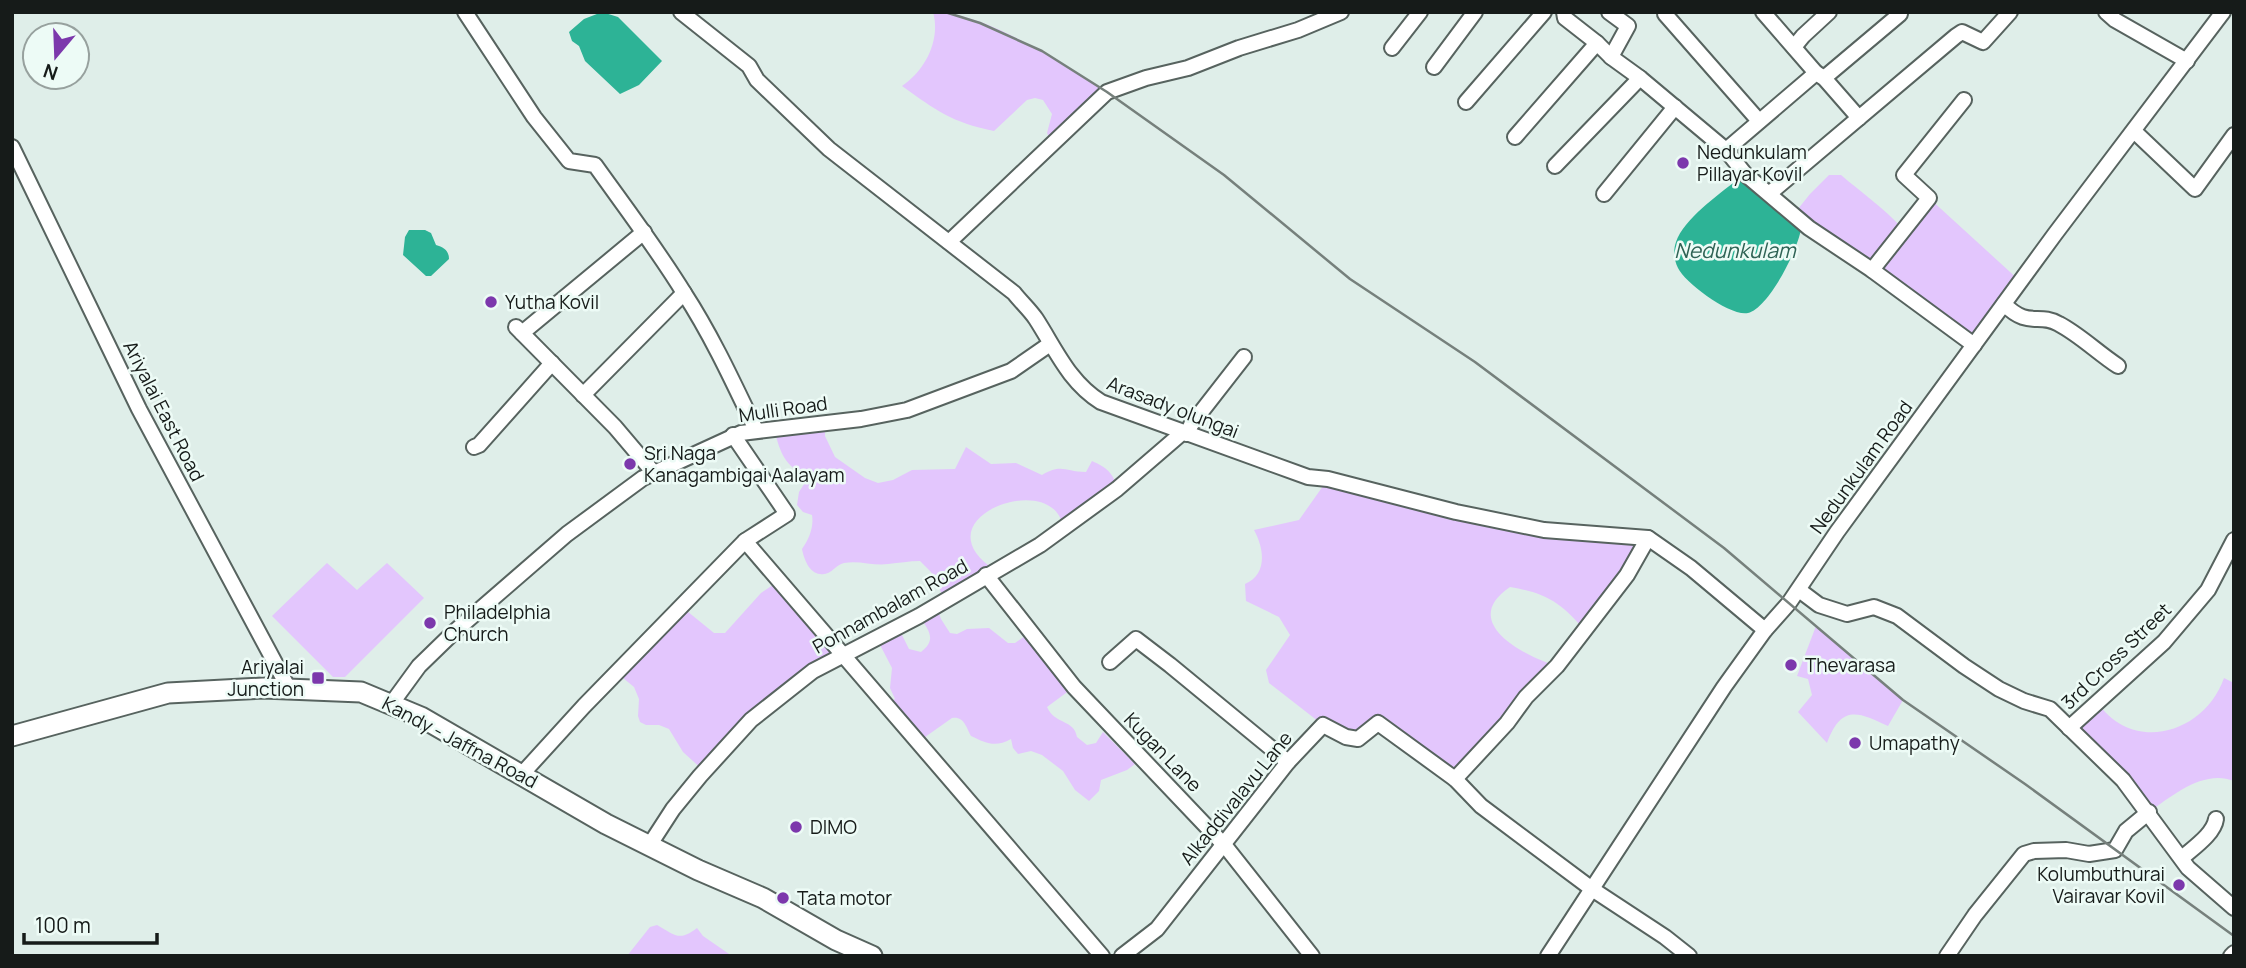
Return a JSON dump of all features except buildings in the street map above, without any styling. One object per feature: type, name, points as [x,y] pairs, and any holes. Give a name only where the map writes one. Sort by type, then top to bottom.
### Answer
[{"type":"highway","name":"Kandy - Jaffna Road","points":[[12,736],[168,693],[289,689],[361,692],[421,717],[606,824],[763,898],[849,947],[872,956]]},
{"type":"street","points":[[465,12],[550,140],[569,161],[595,165],[644,232],[684,293],[756,430]]},
{"type":"street","name":"Arasady olungai","points":[[681,12],[749,66],[758,80],[829,149],[1014,293],[1035,317],[1050,344],[1083,391],[1101,402],[1308,477],[1328,479],[1456,512],[1544,530],[1648,538]]},
{"type":"street","points":[[949,242],[1107,92],[1146,78],[1188,68],[1298,30],[1341,12]]},
{"type":"street","points":[[1392,48],[1420,12]]},
{"type":"street","points":[[1434,67],[1475,12]]},
{"type":"street","points":[[1466,102],[1544,12]]},
{"type":"street","points":[[1609,12],[1628,26],[1611,57]]},
{"type":"street","points":[[1763,12],[1859,118]]},
{"type":"street","points":[[1794,47],[1829,12]]},
{"type":"street","points":[[1770,193],[1958,34],[1962,32],[1983,42],[2010,12]]},
{"type":"street","points":[[2106,12],[2115,20],[2187,61]]},
{"type":"street","name":"Nedunkulam Road","points":[[1548,956],[1724,687],[1765,630],[1799,590],[1837,532],[1973,345],[2223,12]]},
{"type":"street","points":[[1562,14],[1726,150],[1745,174],[1809,228],[1872,270],[1973,345]]},
{"type":"street","points":[[1665,14],[1759,121]]},
{"type":"street","points":[[1726,150],[1759,121],[1900,14]]},
{"type":"street","points":[[1515,137],[1597,43]]},
{"type":"street","points":[[1555,166],[1640,78]]},
{"type":"street","points":[[1872,270],[1929,198],[1904,175],[1964,100]]},
{"type":"street","points":[[1604,194],[1675,107]]},
{"type":"street","points":[[2134,131],[2195,189],[2233,137]]},
{"type":"street","name":"Ariyalai East Road","points":[[12,147],[18,172],[139,409],[289,689]]},
{"type":"street","points":[[644,232],[519,330],[615,427],[654,472]]},
{"type":"street","points":[[583,395],[684,293]]},
{"type":"street","points":[[2004,304],[2015,314],[2029,320],[2058,323],[2118,366]]},
{"type":"street","name":"Mulli Road","points":[[392,703],[419,666],[454,632],[567,534],[643,478],[733,435],[756,430],[861,419],[908,410],[1011,371],[1050,344]]},
{"type":"street","name":"Ponnambalam Road","points":[[649,846],[673,809],[751,720],[813,671],[920,615],[1048,539],[1184,434],[1244,357]]},
{"type":"street","points":[[474,447],[478,446],[552,363]]},
{"type":"street","points":[[522,774],[584,706],[745,541],[787,514],[733,435]]},
{"type":"street","points":[[1455,779],[1507,723],[1526,697],[1557,666],[1627,575],[1648,538],[1691,568],[1765,630]]},
{"type":"street","name":"3rd Cross Street","points":[[2069,728],[2164,642],[2208,590],[2234,540]]},
{"type":"street","points":[[745,541],[1101,956]]},
{"type":"street","name":"Kugan Lane","points":[[986,575],[1074,687],[1223,843],[1312,956]]},
{"type":"street","points":[[1799,590],[1819,605],[1847,614],[1874,607],[1897,616],[1999,689],[2050,709],[2123,779],[2188,868],[2234,908]]},
{"type":"street","points":[[1110,662],[1136,639],[1288,762]]},
{"type":"street","name":"Alkaddivalavu Lane","points":[[1122,956],[1157,929],[1288,762],[1323,725],[1346,737],[1358,739],[1378,723],[1455,779],[1481,806],[1592,889],[1689,956]]},
{"type":"street","points":[[1947,956],[1975,915],[2024,854],[2066,850],[2090,854],[2115,850],[2126,831],[2149,812]]},
{"type":"street","points":[[2182,858],[2215,825],[2216,819]]},
{"type":"shaded area","points":[[933,12],[954,14],[1000,30],[1047,54],[1107,92],[1050,139],[1047,133],[1052,114],[1043,100],[1035,98],[1027,100],[994,131],[955,119],[902,86],[918,72],[929,54],[935,33]]},
{"type":"shaded area","points":[[1829,175],[1841,175],[1881,207],[1903,229],[1929,198],[2021,282],[1974,345],[1794,214]]},
{"type":"shaded area","points":[[825,422],[825,436],[835,457],[865,478],[878,483],[893,480],[912,470],[955,469],[966,447],[991,464],[1016,463],[1042,475],[1059,469],[1086,472],[1092,461],[1109,471],[1117,489],[1063,528],[1055,510],[1038,502],[1017,501],[996,507],[980,518],[971,533],[975,551],[995,570],[945,600],[931,572],[920,561],[882,564],[850,562],[820,574],[810,568],[802,549],[810,533],[812,515],[803,512],[797,505],[799,492],[808,478],[785,458],[774,429]]},
{"type":"shaded area","points":[[1328,479],[1456,512],[1648,538],[1585,631],[1561,606],[1534,592],[1510,587],[1496,600],[1491,613],[1493,625],[1502,636],[1528,654],[1557,666],[1455,779],[1379,723],[1358,739],[1323,725],[1269,683],[1266,670],[1290,635],[1279,617],[1246,601],[1245,584],[1258,574],[1262,560],[1254,530],[1299,520]]},
{"type":"shaded area","points":[[327,563],[357,590],[387,563],[424,598],[345,677],[333,677],[272,616]]},
{"type":"shaded area","points":[[779,581],[842,656],[813,671],[704,771],[683,752],[669,729],[640,722],[639,699],[634,687],[617,673],[682,607],[714,633],[725,633],[761,593]]},
{"type":"shaded area","points":[[936,605],[950,633],[989,628],[1008,643],[1015,643],[1031,632],[1074,687],[1047,707],[1050,713],[1072,727],[1077,737],[1087,745],[1096,743],[1103,732],[1135,764],[1101,780],[1099,791],[1089,801],[1075,790],[1063,771],[1042,755],[1031,751],[1018,754],[1011,739],[995,744],[981,741],[971,736],[959,719],[952,718],[918,742],[885,706],[895,699],[890,688],[892,668],[877,639],[898,627],[909,649],[921,652],[929,643],[930,635],[919,616]]},
{"type":"shaded area","points":[[1816,626],[1903,700],[1888,726],[1867,717],[1851,715],[1838,722],[1827,743],[1798,712],[1812,695],[1808,679],[1797,676]]},
{"type":"shaded area","points":[[2224,678],[2234,683],[2234,781],[2211,778],[2200,781],[2149,812],[2069,728],[2097,702],[2112,718],[2129,728],[2148,732],[2167,730],[2185,724],[2201,712],[2215,697]]},
{"type":"shaded area","points":[[657,925],[677,936],[686,935],[697,928],[703,936],[732,956],[627,956],[650,927]]},
{"type":"water","points":[[602,12],[618,17],[662,61],[639,85],[620,94],[585,61],[569,32],[584,19]]},
{"type":"water","name":"Nedunkulam","points":[[1737,180],[1751,187],[1801,229],[1781,277],[1765,301],[1748,313],[1731,310],[1699,290],[1682,274],[1674,255],[1676,242],[1686,225],[1702,208]]},
{"type":"water","points":[[409,230],[425,230],[431,233],[436,245],[448,253],[449,259],[431,276],[426,276],[403,255],[405,237]]},
{"type":"railway","points":[[945,12],[980,23],[1042,51],[1107,92],[1224,175],[1350,279],[1475,362],[1724,548],[1903,700],[2025,784],[2234,936]]},
{"type":"place","name":"Nedunkulam Pillayar Kovil","points":[[1683,163]]},
{"type":"place","name":"Yutha Kovil","points":[[491,302]]},
{"type":"place","name":"Sri Naga Kanagambigai Aalayam","points":[[630,464]]},
{"type":"place","name":"Philadelphia Church","points":[[430,623]]},
{"type":"place","name":"Thevarasa","points":[[1791,665]]},
{"type":"place","name":"Ariyalai Junction","points":[[318,678]]},
{"type":"place","name":"Umapathy","points":[[1855,743]]},
{"type":"place","name":"DIMO","points":[[796,827]]},
{"type":"place","name":"Kolumbuthurai Vairavar Kovil","points":[[2179,885]]},
{"type":"place","name":"Tata motor","points":[[783,898]]}]
